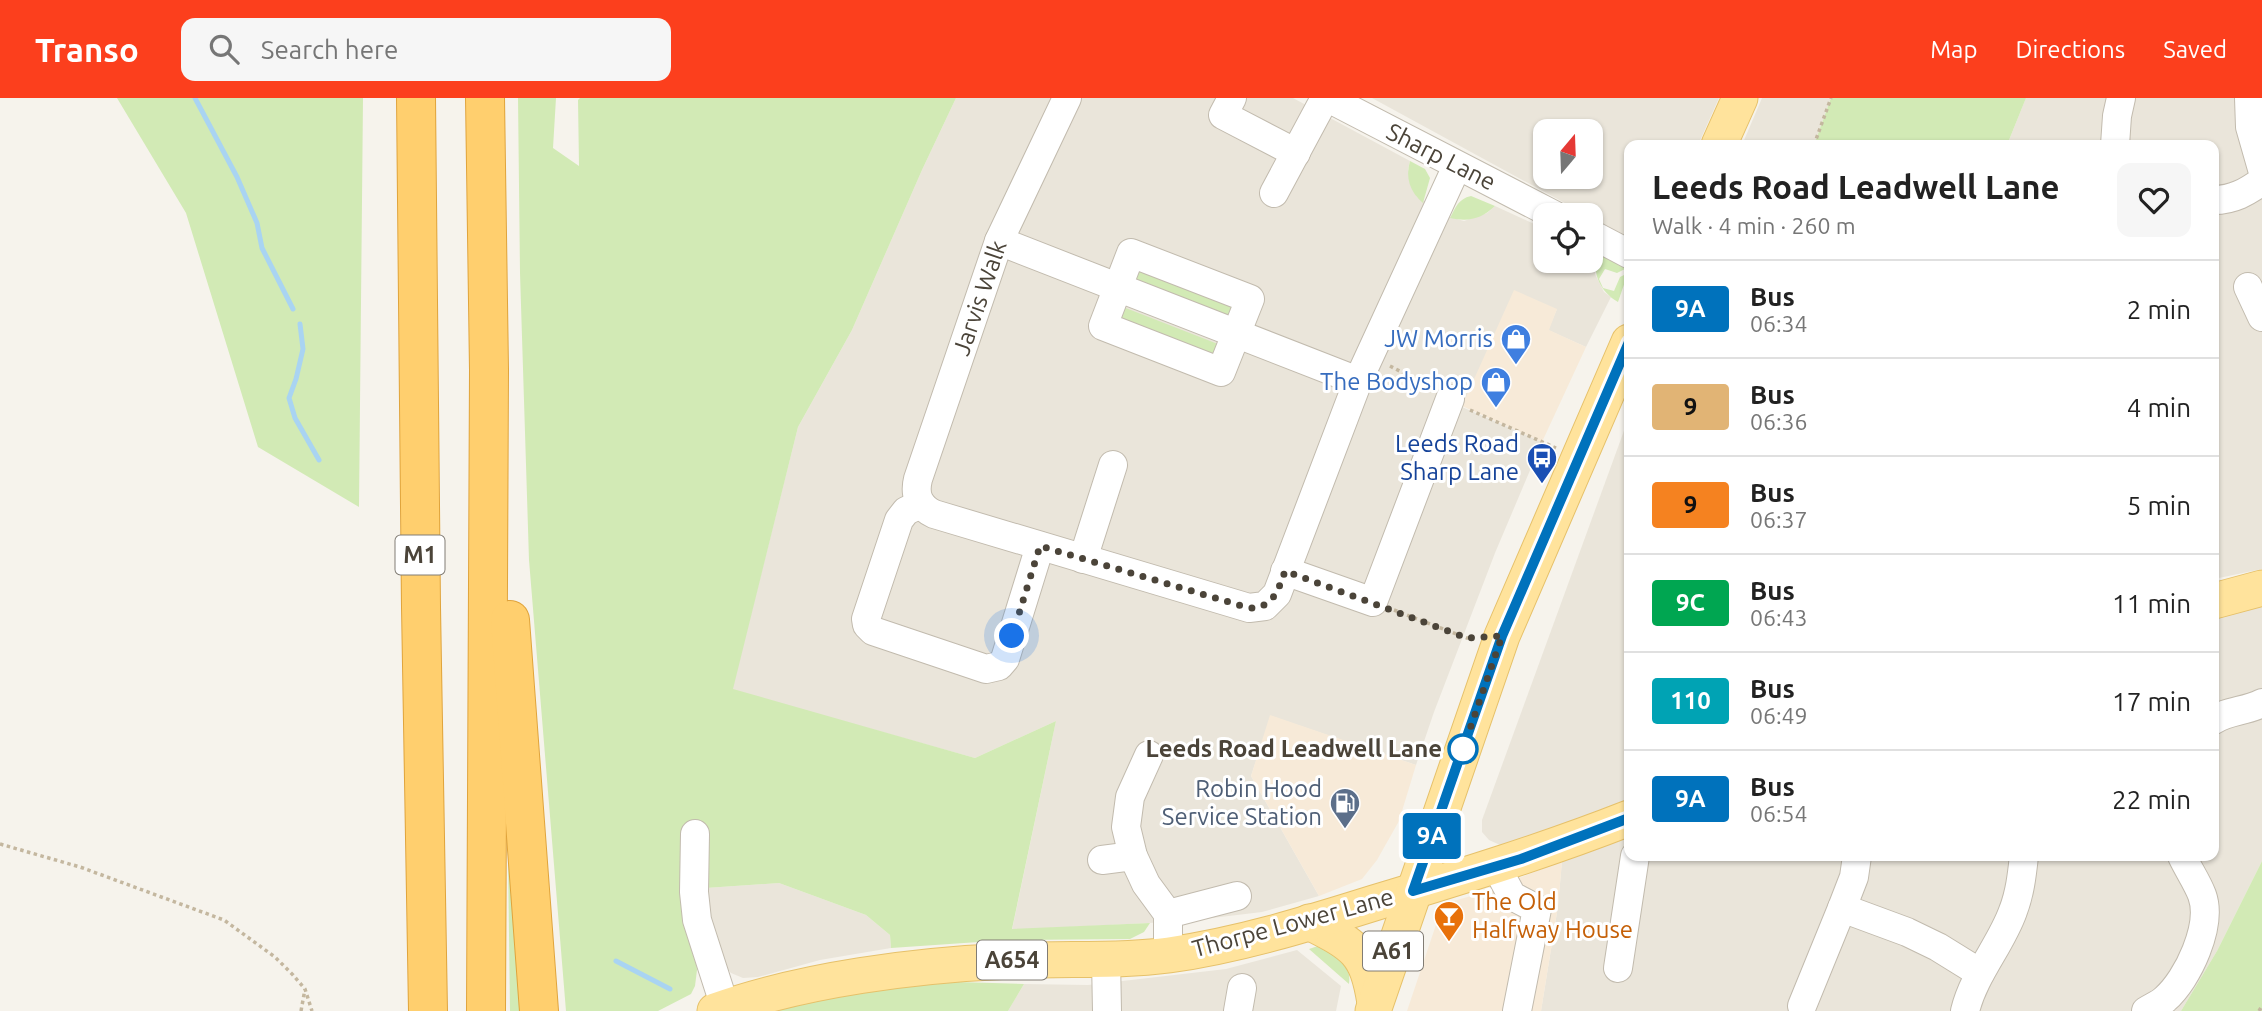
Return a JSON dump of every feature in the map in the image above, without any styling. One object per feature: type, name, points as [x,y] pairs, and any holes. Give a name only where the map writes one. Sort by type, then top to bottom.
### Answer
[{"type":"highway","name":"M1","points":[[416,98],[428,1011]]},
{"type":"highway","points":[[485,98],[489,370],[486,1011]]},
{"type":"highway","points":[[489,370],[518,710],[539,1011]]},
{"type":"main road","points":[[1721,140],[1740,98]]},
{"type":"main road","name":"A61","points":[[1374,1007],[1502,636],[1624,354]]},
{"type":"main road","points":[[2219,600],[2262,587]]},
{"type":"main road","points":[[1439,817],[1446,836],[1458,850],[1474,860],[1496,866]]},
{"type":"main road","name":"A654","points":[[1413,891],[1496,866],[1624,820]]},
{"type":"main road","name":"Thorpe Lower Lane","points":[[720,1009],[753,998],[845,979],[928,966],[1012,960],[1168,955],[1222,946],[1413,891]]},
{"type":"main road","points":[[1310,922],[1354,948],[1371,979],[1374,1007]]},
{"type":"street","name":"Jarvis Walk","points":[[920,504],[917,496],[918,479],[999,241],[1067,98]]},
{"type":"street","points":[[1232,98],[1223,115],[1296,153]]},
{"type":"street","points":[[1274,194],[1326,98]]},
{"type":"street","name":"Sharp Lane","points":[[1326,98],[1533,204]]},
{"type":"street","points":[[2115,140],[2121,98]]},
{"type":"street","points":[[2249,98],[2250,127],[2262,169]]},
{"type":"street","points":[[1040,546],[1005,659],[999,666],[986,669],[873,631],[867,625],[866,619],[899,520],[905,511],[920,504],[934,514],[1040,546],[1083,559],[1249,608],[1265,606],[1281,583],[1359,382],[1458,166]]},
{"type":"street","points":[[2219,200],[2247,192],[2262,181]]},
{"type":"street","points":[[1603,240],[1624,251]]},
{"type":"street","points":[[999,241],[1359,382]]},
{"type":"street","points":[[1131,253],[1250,299],[1221,372],[1103,326],[1117,289],[1131,253]]},
{"type":"street","points":[[2248,287],[2256,321]]},
{"type":"street","points":[[1281,583],[1373,602],[1450,399]]},
{"type":"street","points":[[1083,559],[1112,465]]},
{"type":"street","points":[[2219,716],[2251,709],[2262,703]]},
{"type":"street","points":[[1149,755],[1130,797],[1126,827],[1133,856],[1146,884],[1168,914],[1168,955]]},
{"type":"street","points":[[695,834],[694,892],[697,920],[720,1009]]},
{"type":"street","points":[[1102,860],[1133,856]]},
{"type":"street","points":[[1618,968],[1635,861]]},
{"type":"street","points":[[1801,1009],[1854,877],[1856,861]]},
{"type":"street","points":[[1965,1011],[1980,973],[2013,911],[2023,861]]},
{"type":"street","points":[[2146,1011],[2166,999],[2183,975],[2198,947],[2206,919],[2203,896],[2185,861]]},
{"type":"street","points":[[1496,866],[1512,896],[1536,908],[1517,1011]]},
{"type":"street","points":[[1168,914],[1237,896]]},
{"type":"street","points":[[1842,908],[1907,932],[1938,947],[1980,973]]},
{"type":"street","points":[[1106,959],[1107,1011]]},
{"type":"path","points":[[1816,140],[1831,98]]},
{"type":"path","points":[[1373,602],[1467,638],[1502,636]]},
{"type":"path","points":[[0,844],[80,867],[224,920],[275,957],[305,989],[312,1011]]},
{"type":"path","points":[[301,1011],[305,989]]},
{"type":"path","points":[[2259,1011],[2262,1006]]},
{"type":"shaded area","points":[[956,98],[1293,98],[1410,161],[1408,169],[1417,197],[1450,217],[1464,221],[1487,213],[1495,206],[1533,223],[1533,273],[1595,273],[1604,292],[1611,297],[1586,347],[1548,330],[1557,309],[1462,407],[1542,442],[1495,553],[1416,765],[1271,716],[1251,776],[1319,896],[1262,912],[1187,921],[1012,930],[1056,721],[975,758],[732,690],[798,427],[852,330]]},
{"type":"shaded area","points":[[1372,98],[1719,98],[1700,140],[1624,140],[1624,235],[1603,224],[1603,203],[1565,203],[1539,189],[1603,189],[1603,119],[1533,119],[1533,186]]},
{"type":"shaded area","points":[[1762,98],[1831,98],[1816,140],[1744,140]]},
{"type":"shaded area","points":[[2026,98],[2262,98],[2262,569],[2219,578],[2219,140],[2009,140]]},
{"type":"shaded area","points":[[1514,290],[1557,309],[1549,330],[1586,347],[1542,442],[1462,406]]},
{"type":"shaded area","points":[[1624,431],[1624,803],[1512,845],[1500,845],[1489,840],[1482,832],[1482,820]]},
{"type":"shaded area","points":[[2262,601],[2262,861],[2217,951],[2181,1011],[1541,1011],[1558,906],[1562,861],[1624,838],[1624,861],[2219,861],[2219,614]]},
{"type":"shaded area","points":[[1270,715],[1416,765],[1399,821],[1377,860],[1362,879],[1319,896],[1251,776]]},
{"type":"shaded area","points":[[1562,861],[1558,906],[1541,1011],[1407,1011],[1443,904],[1478,894]]},
{"type":"shaded area","points":[[779,883],[866,915],[890,935],[891,948],[820,960],[758,977],[743,978],[731,973],[722,963],[697,970],[691,889]]},
{"type":"shaded area","points":[[1297,950],[1341,986],[1336,1011],[1008,1011],[1024,984],[1088,985],[1226,969]]},
{"type":"green space","points":[[117,98],[363,98],[359,507],[258,447],[186,213]]},
{"type":"green space","points":[[518,98],[556,98],[553,148],[579,166],[580,98],[956,98],[852,330],[798,427],[733,689],[975,758],[1056,721],[1012,929],[1150,923],[1144,932],[1130,939],[1008,940],[891,948],[890,935],[866,915],[779,883],[691,889],[697,970],[691,994],[658,1011],[566,1011],[529,560],[520,273]]},
{"type":"green space","points":[[1831,98],[2026,98],[2009,140],[1816,140]]},
{"type":"green space","points":[[1410,161],[1425,169],[1430,178],[1423,203],[1410,184]]},
{"type":"green space","points":[[1471,196],[1495,206],[1474,218],[1450,218],[1460,201]]},
{"type":"green space","points":[[1603,256],[1624,267],[1624,270],[1617,273],[1605,269],[1603,272]]},
{"type":"green space","points":[[1136,261],[1242,302],[1235,319],[1130,278]]},
{"type":"green space","points":[[1603,273],[1599,279],[1603,288],[1614,291],[1620,277],[1624,275],[1618,302],[1602,288],[1597,275]]},
{"type":"green space","points":[[1118,305],[1223,346],[1216,364],[1111,323]]},
{"type":"green space","points":[[507,781],[527,1011],[510,1011]]},
{"type":"green space","points":[[2262,861],[2262,1011],[2181,1011],[2217,951]]},
{"type":"green space","points":[[1318,946],[1332,948],[1339,953],[1347,966],[1349,984],[1309,949]]},
{"type":"green space","points":[[958,982],[1024,984],[1008,1011],[767,1011],[887,986]]},
{"type":"waterway","points":[[195,98],[237,177],[257,223],[262,248],[293,309]]},
{"type":"waterway","points":[[300,324],[303,349],[289,398],[295,418],[319,460]]},
{"type":"waterway","points":[[616,961],[670,989]]},
{"type":"bus line","name":"9A","points":[[1624,353],[1502,636],[1413,891],[1521,859],[1624,820]]},
{"type":"place","name":"JW Morris","points":[[1516,366]]},
{"type":"place","name":"The Bodyshop","points":[[1496,409]]},
{"type":"place","name":"Leeds Road Sharp Lane","points":[[1542,485]]},
{"type":"place","name":"Leeds Road Leadwell Lane","points":[[1463,749]]},
{"type":"place","name":"Robin Hood Service Station","points":[[1345,830]]},
{"type":"place","name":"The Old Halfway House","points":[[1449,943]]},
{"type":"route","points":[[1012,636],[1040,546],[1249,608],[1265,606],[1272,601],[1285,571],[1467,638],[1502,636],[1463,749]]}]
